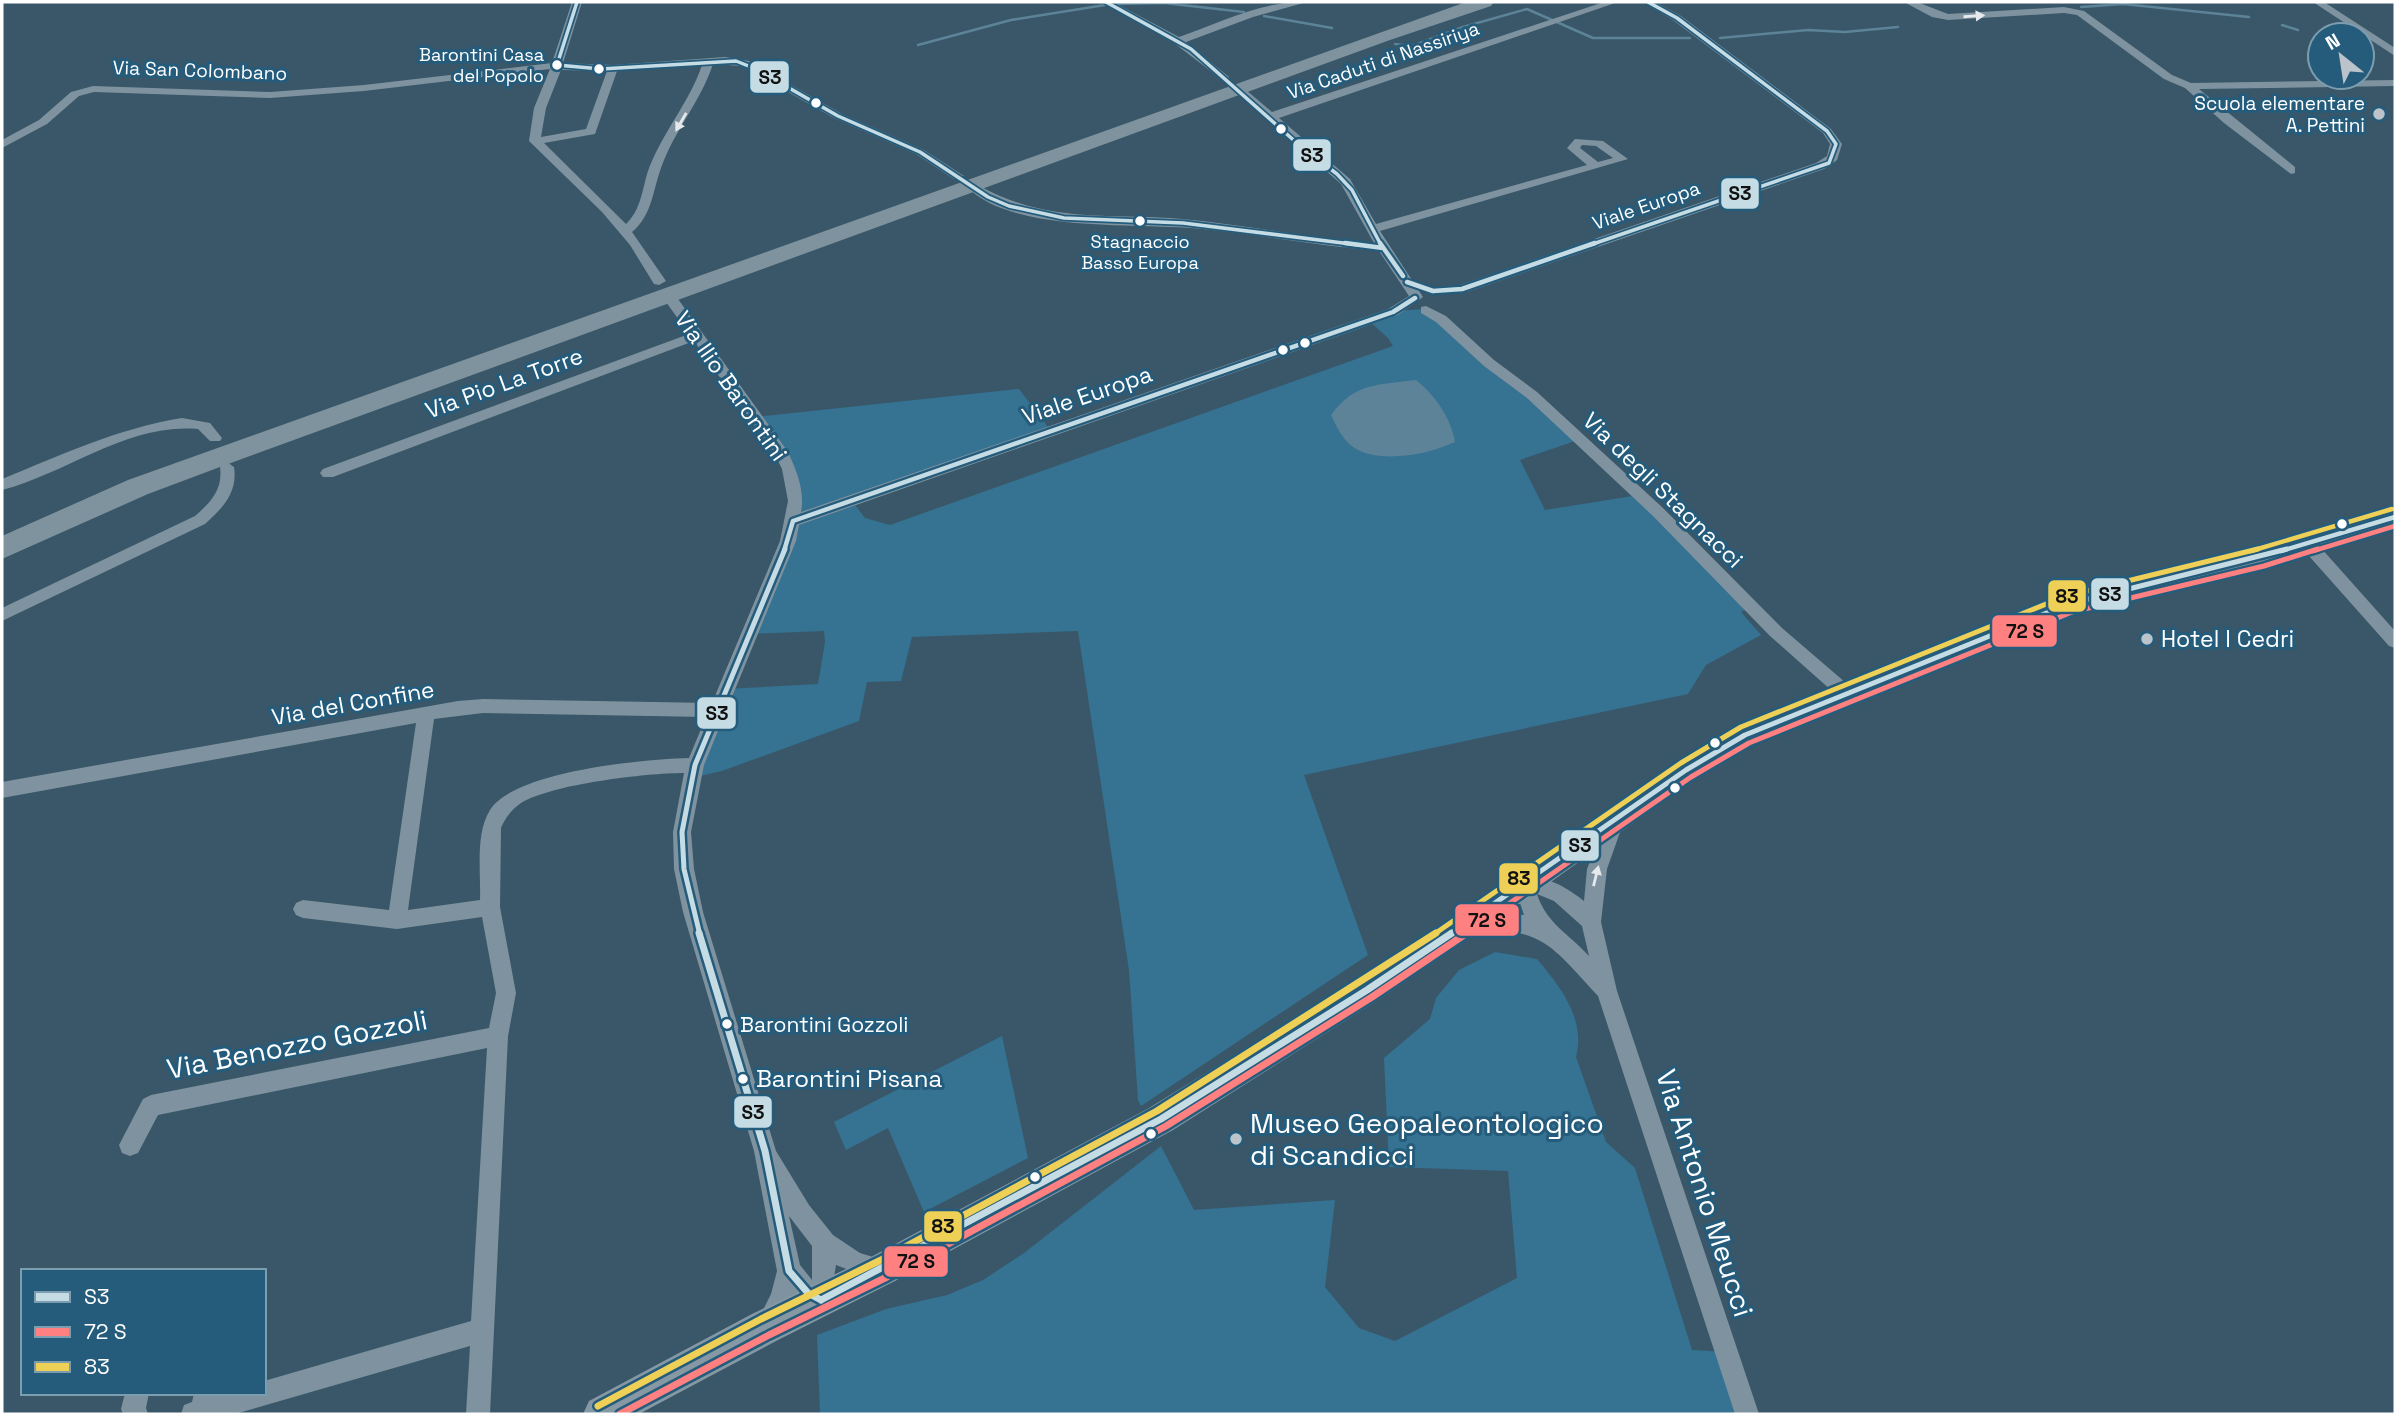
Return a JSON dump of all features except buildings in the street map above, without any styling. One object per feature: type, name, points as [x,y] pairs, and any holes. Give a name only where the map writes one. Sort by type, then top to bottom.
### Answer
[{"type":"highway","points":[[2,537],[131,479],[204,452],[1463,2]]},
{"type":"highway","points":[[2,548],[138,487],[294,429],[1383,36],[1484,2]]},
{"type":"main road","points":[[602,1414],[765,1327],[883,1269],[1154,1124],[1474,919],[1686,770],[1731,743],[2070,604],[2307,543],[2395,517]]},
{"type":"street","points":[[534,141],[540,108],[577,2]]},
{"type":"street","points":[[1106,2],[1178,41],[1225,79]]},
{"type":"street","points":[[1178,41],[1249,15],[1302,2]]},
{"type":"street","name":"Via Caduti di Nassiriya","points":[[1270,117],[1392,78],[1548,23],[1595,3],[1613,2]]},
{"type":"street","name":"Viale Europa","points":[[1433,291],[1462,289],[1820,166],[1833,158],[1836,144],[1827,131],[1677,18],[1648,2]]},
{"type":"street","name":"Viale Europa","points":[[1664,2],[1677,18]]},
{"type":"street","points":[[1909,2],[1936,15],[1948,17],[2075,11],[2084,14],[2168,77],[2189,86],[2395,83]]},
{"type":"street","points":[[2318,2],[2395,52]]},
{"type":"street","points":[[625,231],[637,221],[657,162],[703,84],[709,61]]},
{"type":"street","name":"Via San Colombano","points":[[2,145],[43,122],[75,94],[93,89],[280,95],[557,65],[613,68],[709,61],[745,63],[838,116],[920,152],[958,176]]},
{"type":"street","points":[[534,141],[591,132],[613,68]]},
{"type":"street","points":[[2189,86],[2191,92],[2291,170]]},
{"type":"street","points":[[1242,92],[1346,182],[1383,248],[1408,282],[1420,304]]},
{"type":"street","points":[[534,141],[545,154],[586,188],[625,231],[659,281]]},
{"type":"street","points":[[1372,229],[1597,166]]},
{"type":"street","points":[[974,188],[999,203],[1050,216],[1183,223],[1383,248]]},
{"type":"street","name":"Via degli Stagnacci","points":[[1408,282],[1443,295],[1446,308],[1541,403],[1668,522],[1776,632],[1847,694]]},
{"type":"street","name":"Viale Europa","points":[[1446,308],[1462,289]]},
{"type":"street","points":[[1420,304],[1421,293],[1433,291]]},
{"type":"street","name":"Via Ilio Barontini","points":[[673,302],[781,452],[793,484],[796,501],[788,541],[695,765],[682,832],[688,888],[765,1151],[789,1271],[782,1298],[765,1327]]},
{"type":"street","name":"Viale Europa","points":[[793,522],[1420,304]]},
{"type":"street","name":"Via degli Stagnacci","points":[[1420,304],[1446,308]]},
{"type":"street","name":"Via Pio La Torre","points":[[328,472],[696,336]]},
{"type":"street","points":[[2,485],[131,435],[168,424],[198,423],[207,427],[215,438]]},
{"type":"street","points":[[2,615],[200,520],[222,499],[230,478],[227,467]]},
{"type":"street","points":[[2307,543],[2395,642]]},
{"type":"street","name":"Via del Confine","points":[[2,790],[483,706],[716,710]]},
{"type":"street","points":[[397,920],[426,714]]},
{"type":"street","points":[[478,1414],[498,1036],[506,993],[490,907],[492,828],[498,813],[514,798],[535,788],[655,765],[695,765]]},
{"type":"street","name":"Via Antonio Meucci","points":[[1615,821],[1597,869],[1591,922],[1607,991],[1747,1414]]},
{"type":"street","points":[[1524,885],[1542,885],[1559,894],[1591,922]]},
{"type":"street","name":"Via Antonio Meucci","points":[[1524,885],[1532,911],[1545,929],[1571,950],[1607,991]]},
{"type":"street","points":[[303,909],[397,920],[490,907]]},
{"type":"street","name":"Via Antonio Meucci","points":[[1474,919],[1520,921],[1545,929]]},
{"type":"street","name":"Via Benozzo Gozzoli","points":[[130,1144],[151,1106],[498,1036]]},
{"type":"street","name":"Via Ilio Barontini","points":[[765,1151],[797,1206],[824,1245],[854,1264],[883,1269]]},
{"type":"street","points":[[789,1271],[808,1293],[821,1300],[825,1273],[824,1245]]},
{"type":"street","points":[[266,1388],[483,1330]]},
{"type":"street","points":[[136,1395],[133,1409],[136,1414]]},
{"type":"street","points":[[201,1406],[242,1395]]},
{"type":"shaded area","points":[[1424,309],[1578,440],[1520,460],[1545,510],[1639,495],[1751,607],[1741,612],[1761,635],[1706,665],[1688,694],[1304,775],[1368,955],[1141,1106],[1138,1100],[1129,970],[1078,631],[912,637],[901,681],[867,682],[859,721],[722,771],[691,778],[725,689],[818,684],[825,642],[824,631],[748,634],[788,541],[793,484],[756,417],[1019,389],[1051,431],[852,501],[865,518],[890,525],[1393,346],[1368,320],[1396,311]]},
{"type":"shaded area","points":[[1416,380],[1441,408],[1450,424],[1455,442],[1420,453],[1381,456],[1353,447],[1338,430],[1331,415],[1349,396],[1369,387]]},
{"type":"shaded area","points":[[1495,952],[1537,959],[1569,1004],[1577,1029],[1576,1057],[1606,1142],[1635,1168],[1692,1350],[1726,1352],[1747,1414],[820,1414],[817,1335],[886,1309],[947,1295],[983,1280],[1024,1253],[1161,1146],[1194,1210],[1335,1200],[1325,1287],[1359,1328],[1395,1341],[1517,1278],[1508,1171],[1389,1167],[1384,1058],[1430,1019],[1436,998],[1459,970]]},
{"type":"shaded area","points":[[1002,1036],[1028,1158],[924,1212],[888,1128],[846,1150],[834,1122]]},
{"type":"waterway","points":[[1117,4],[1164,3],[1244,12]]},
{"type":"waterway","points":[[2081,7],[2123,4],[2249,17]]},
{"type":"waterway","points":[[918,45],[1011,20],[1105,5]]},
{"type":"waterway","points":[[1395,44],[1412,46],[1463,27],[1527,9],[1593,38],[1690,38]]},
{"type":"waterway","points":[[1264,16],[1332,28]]},
{"type":"waterway","points":[[2282,25],[2298,30]]},
{"type":"waterway","points":[[1720,38],[1808,30],[1845,32],[1898,27]]},
{"type":"transit line","name":"S3","points":[[557,65],[577,2]]},
{"type":"transit line","name":"S3","points":[[1106,2],[1191,49],[1298,144],[1337,174],[1352,190],[1383,248],[1403,276]]},
{"type":"transit line","name":"S3","points":[[1407,282],[1433,291],[1462,289],[1829,163],[1836,144],[1827,131],[1677,18],[1648,2]]},
{"type":"transit line","name":"S3","points":[[557,65],[601,69],[736,61],[756,69],[838,116],[920,152],[988,197],[1009,206],[1064,218],[1183,223],[1383,248]]},
{"type":"transit line","name":"S3","points":[[793,521],[1393,312],[1415,298]]},
{"type":"transit line","name":"83","points":[[598,1406],[761,1319],[879,1261],[1157,1111],[1362,983],[1519,878],[1681,763],[1741,727],[2066,596],[2260,549],[2392,509]]},
{"type":"transit line","name":"S3","points":[[821,1300],[1161,1119],[1367,990],[1524,885],[1686,770],[1745,735],[2069,604],[2262,557],[2395,517]]},
{"type":"transit line","name":"S3","points":[[793,521],[788,541],[695,765],[682,832],[684,869],[693,912],[765,1151],[789,1271],[808,1293],[821,1300]]},
{"type":"transit line","points":[[620,1414],[769,1335],[887,1277],[1166,1126],[1372,997],[1529,892],[1691,777],[1749,743],[2072,612],[2264,566],[2395,526]]},
{"type":"place","name":"Barontini Casa del Popolo","points":[[557,65]]},
{"type":"place","name":"Scuola elementare A. Pettini","points":[[2379,114]]},
{"type":"place","name":"Stagnaccio Basso Europa","points":[[1140,221]]},
{"type":"place","name":"Hotel I Cedri","points":[[2147,639]]},
{"type":"place","name":"Barontini Gozzoli","points":[[727,1024]]},
{"type":"place","name":"Barontini Pisana","points":[[743,1079]]},
{"type":"place","name":"Museo Geopaleontologico di Scandicci","points":[[1236,1139]]}]
